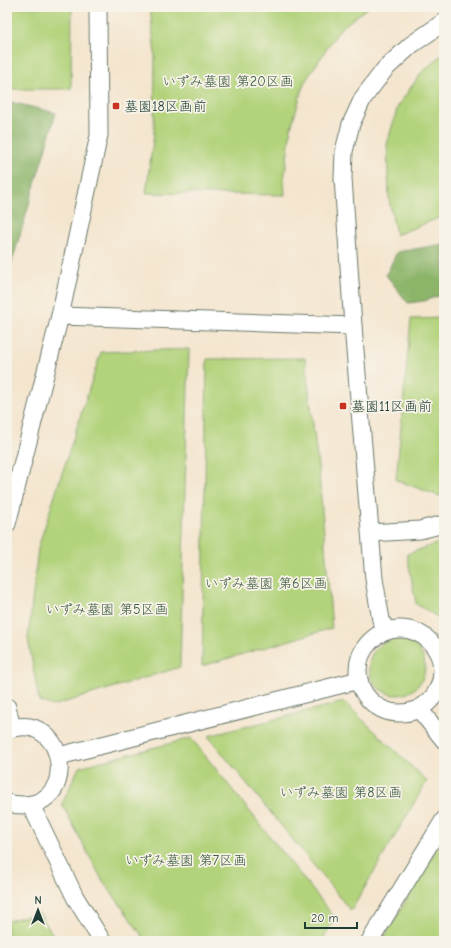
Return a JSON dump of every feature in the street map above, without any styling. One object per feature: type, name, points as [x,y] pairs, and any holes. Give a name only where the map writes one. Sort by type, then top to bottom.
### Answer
[{"type":"street","points":[[7,524],[60,316],[99,135],[98,7]]},
{"type":"street","points":[[386,632],[381,620],[374,579],[353,326],[343,178],[344,151],[351,124],[363,98],[385,69],[410,46],[444,22]]},
{"type":"street","points":[[60,316],[353,326]]},
{"type":"street","points":[[371,533],[420,530],[444,524]]},
{"type":"street","points":[[407,629],[418,633],[434,646],[442,658],[442,680],[438,692],[430,702],[419,709],[407,713],[394,713],[382,709],[372,702],[364,692],[359,680],[358,668],[364,651],[375,637],[386,632],[407,629]]},
{"type":"street","points":[[59,756],[359,680]]},
{"type":"street","points":[[7,707],[9,729],[24,728],[36,730],[46,736],[54,745],[59,756],[60,768],[58,780],[52,792],[42,800],[31,805],[18,806],[7,803]]},
{"type":"street","points":[[419,709],[444,740]]},
{"type":"street","points":[[31,805],[75,897],[102,941]]},
{"type":"street","points":[[370,941],[444,820]]},
{"type":"green space","points":[[7,7],[72,7],[71,89],[7,89]]},
{"type":"green space","name":"いずみ墓園 第20区画","points":[[150,7],[368,7],[340,29],[304,83],[291,128],[284,180],[285,195],[146,193],[154,133],[155,55]]},
{"type":"green space","points":[[444,53],[444,216],[396,235],[389,200],[387,144],[398,106],[421,73]]},
{"type":"green space","points":[[7,101],[56,113],[7,279]]},
{"type":"green space","points":[[444,244],[444,294],[424,301],[408,303],[386,275],[397,252]]},
{"type":"green space","points":[[444,318],[444,494],[439,496],[396,480],[411,319]]},
{"type":"green space","name":"いずみ墓園 第5区画","points":[[189,349],[180,667],[53,706],[39,701],[28,639],[38,548],[101,352]]},
{"type":"green space","name":"いずみ墓園 第6区画","points":[[305,358],[319,474],[332,628],[202,666],[207,359]]},
{"type":"green space","points":[[444,541],[444,621],[416,604],[407,554]]},
{"type":"green space","points":[[397,639],[408,641],[417,647],[423,656],[425,667],[423,678],[417,687],[408,693],[397,695],[386,693],[377,687],[371,678],[369,667],[371,656],[377,647],[386,641]]},
{"type":"green space","name":"いずみ墓園 第8区画","points":[[344,702],[427,781],[351,911],[208,736]]},
{"type":"green space","name":"いずみ墓園 第7区画","points":[[191,738],[335,918],[322,941],[146,941],[101,878],[62,804],[79,767]]},
{"type":"green space","points":[[444,836],[444,941],[382,941]]},
{"type":"green space","points":[[39,913],[57,941],[7,941],[7,921]]},
{"type":"place","name":"墓園18区画前","points":[[116,106]]},
{"type":"place","name":"墓園11区画前","points":[[343,406]]}]
